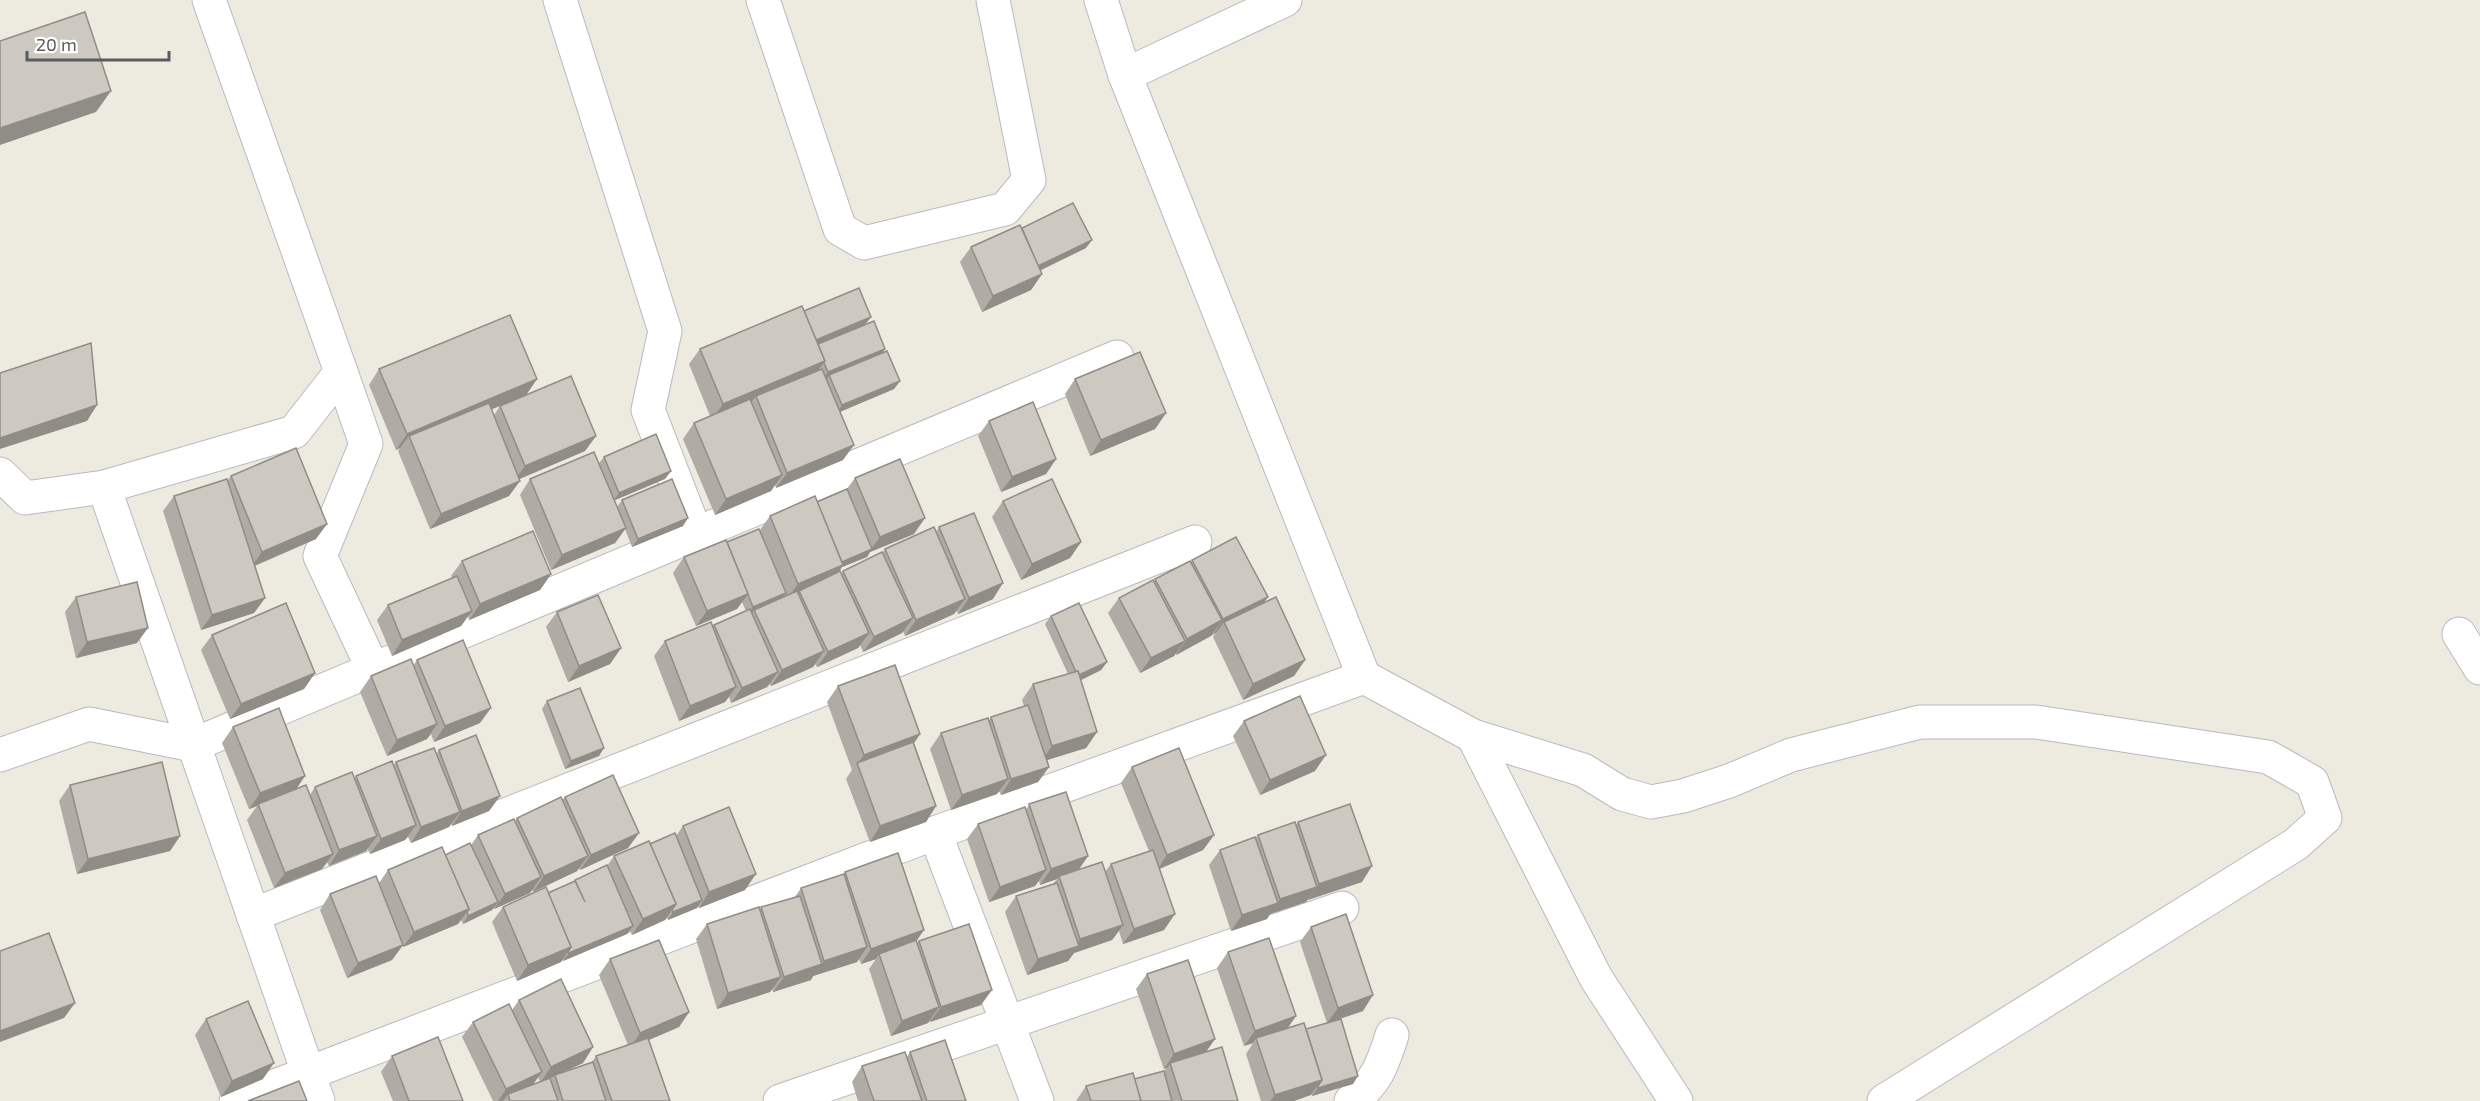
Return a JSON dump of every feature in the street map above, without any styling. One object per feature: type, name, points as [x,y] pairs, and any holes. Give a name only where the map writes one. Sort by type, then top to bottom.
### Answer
[{"type":"street","points":[[209,0],[366,444],[320,556],[373,669]]},
{"type":"street","points":[[560,0],[665,331],[648,410],[696,534]]},
{"type":"street","points":[[763,0],[840,229],[864,243],[1005,209],[1029,180],[993,0]]},
{"type":"street","points":[[1101,0],[1125,75],[1364,677],[1473,736],[1583,770],[1622,794],[1651,802],[1683,796],[1729,781],[1791,755],[1920,722],[2036,722],[2059,725],[2268,757],[2312,782],[2325,818],[2296,844],[1884,1101]]},
{"type":"street","points":[[1125,75],[1285,0]]},
{"type":"street","points":[[0,755],[89,724],[193,745],[1117,357]]},
{"type":"street","points":[[0,474],[25,498],[104,487],[294,432],[342,372]]},
{"type":"street","points":[[104,487],[314,1086]]},
{"type":"street","points":[[253,915],[1195,542]]},
{"type":"street","points":[[2459,634],[2480,668]]},
{"type":"street","points":[[236,1101],[314,1086],[935,833],[1364,677]]},
{"type":"street","points":[[1473,736],[1596,978],[1676,1101]]},
{"type":"street","points":[[935,833],[1037,1101]]},
{"type":"street","points":[[780,1101],[1342,908]]},
{"type":"street","points":[[1351,1101],[1363,1093],[1381,1069],[1392,1035]]},
{"type":"building","points":[[85,12],[111,91],[0,128],[0,41]]},
{"type":"building","points":[[1073,203],[1092,240],[1038,266],[1022,228]]},
{"type":"building","points":[[1020,225],[1042,274],[993,296],[971,247]]},
{"type":"building","points":[[859,288],[871,317],[816,340],[804,311]]},
{"type":"building","points":[[802,306],[825,361],[723,404],[700,349]]},
{"type":"building","points":[[510,315],[537,379],[407,434],[379,369]]},
{"type":"building","points":[[874,321],[885,349],[828,372],[818,344]]},
{"type":"building","points":[[91,343],[97,405],[0,438],[0,373]]},
{"type":"building","points":[[887,351],[900,381],[842,405],[829,375]]},
{"type":"building","points":[[1140,352],[1166,413],[1101,440],[1075,379]]},
{"type":"building","points":[[822,369],[854,445],[787,473],[756,396]]},
{"type":"building","points":[[571,376],[596,436],[525,466],[500,406]]},
{"type":"building","points":[[750,399],[782,475],[726,499],[694,423]]},
{"type":"building","points":[[1033,402],[1056,459],[1012,477],[989,421]]},
{"type":"building","points":[[489,403],[520,481],[441,514],[409,436]]},
{"type":"building","points":[[656,434],[671,471],[619,493],[604,457]]},
{"type":"building","points":[[296,448],[327,524],[262,552],[231,476]]},
{"type":"building","points":[[594,452],[626,528],[562,555],[530,479]]},
{"type":"building","points":[[900,459],[925,518],[880,537],[855,478]]},
{"type":"building","points":[[227,479],[265,598],[212,615],[174,496]]},
{"type":"building","points":[[672,479],[688,518],[638,539],[622,500]]},
{"type":"building","points":[[1052,479],[1081,542],[1032,564],[1003,501]]},
{"type":"building","points":[[847,489],[872,549],[842,562],[817,502]]},
{"type":"building","points":[[815,496],[843,565],[798,584],[770,516]]},
{"type":"building","points":[[974,513],[1003,583],[969,598],[939,527]]},
{"type":"building","points":[[934,527],[965,599],[916,620],[885,549]]},
{"type":"building","points":[[759,529],[786,593],[753,607],[727,542]]},
{"type":"building","points":[[533,531],[551,574],[480,604],[462,561]]},
{"type":"building","points":[[1236,537],[1268,597],[1223,619],[1192,560]]},
{"type":"building","points":[[726,540],[748,594],[707,611],[684,557]]},
{"type":"building","points":[[882,552],[913,618],[874,637],[843,571]]},
{"type":"building","points":[[1190,561],[1222,620],[1187,639],[1155,579]]},
{"type":"building","points":[[840,571],[869,633],[828,652],[799,591]]},
{"type":"building","points":[[457,576],[472,611],[402,640],[388,605]]},
{"type":"building","points":[[1153,580],[1185,641],[1151,658],[1119,598]]},
{"type":"building","points":[[137,582],[148,628],[87,642],[76,597]]},
{"type":"building","points":[[797,591],[824,651],[782,670],[754,610]]},
{"type":"building","points":[[598,595],[621,648],[579,666],[557,612]]},
{"type":"building","points":[[1276,597],[1305,660],[1253,684],[1224,622]]},
{"type":"building","points":[[286,603],[315,673],[241,704],[212,635]]},
{"type":"building","points":[[1079,603],[1107,662],[1079,675],[1051,616]]},
{"type":"building","points":[[750,609],[778,672],[742,688],[714,625]]},
{"type":"building","points":[[711,622],[736,687],[690,706],[665,641]]},
{"type":"building","points":[[463,640],[491,708],[445,726],[417,660]]},
{"type":"building","points":[[411,659],[437,724],[397,740],[371,676]]},
{"type":"building","points":[[895,665],[920,734],[864,755],[838,686]]},
{"type":"building","points":[[1078,671],[1097,732],[1052,746],[1033,684]]},
{"type":"building","points":[[580,688],[604,748],[571,761],[547,701]]},
{"type":"building","points":[[1300,696],[1326,755],[1270,780],[1244,721]]},
{"type":"building","points":[[1028,705],[1049,767],[1011,779],[991,717]]},
{"type":"building","points":[[279,708],[305,776],[260,793],[233,727]]},
{"type":"building","points":[[988,718],[1008,779],[962,795],[941,733]]},
{"type":"building","points":[[476,735],[500,796],[462,811],[439,750]]},
{"type":"building","points":[[913,742],[936,806],[880,826],[857,763]]},
{"type":"building","points":[[434,748],[460,812],[421,827],[396,762]]},
{"type":"building","points":[[1179,748],[1214,835],[1167,855],[1132,767]]},
{"type":"building","points":[[392,761],[416,825],[381,839],[356,776]]},
{"type":"building","points":[[162,762],[180,836],[88,859],[70,785]]},
{"type":"building","points":[[352,772],[377,836],[339,850],[315,787]]},
{"type":"building","points":[[613,775],[639,833],[591,855],[565,797]]},
{"type":"building","points":[[306,785],[333,854],[285,873],[258,804]]},
{"type":"building","points":[[1066,792],[1088,856],[1051,869],[1029,804]]},
{"type":"building","points":[[561,797],[588,856],[544,876],[517,818]]},
{"type":"building","points":[[1350,804],[1372,866],[1319,884],[1298,822]]},
{"type":"building","points":[[729,807],[756,874],[709,892],[683,826]]},
{"type":"building","points":[[1025,807],[1046,870],[1000,887],[978,824]]},
{"type":"building","points":[[514,819],[541,877],[505,894],[478,835]]},
{"type":"building","points":[[1295,822],[1317,887],[1280,899],[1258,835]]},
{"type":"building","points":[[675,833],[702,900],[673,912],[676,904],[650,844]]},
{"type":"building","points":[[1255,837],[1278,903],[1242,915],[1220,850]]},
{"type":"building","points":[[649,841],[676,904],[643,919],[614,856]]},
{"type":"building","points":[[470,843],[498,902],[468,916],[469,909],[445,855]]},
{"type":"building","points":[[442,847],[469,909],[414,932],[388,870]]},
{"type":"building","points":[[1153,850],[1175,914],[1134,929],[1111,864]]},
{"type":"building","points":[[898,853],[924,930],[871,949],[845,872]]},
{"type":"building","points":[[1102,862],[1123,925],[1080,939],[1059,876]]},
{"type":"building","points":[[607,865],[633,926],[569,953],[571,947],[548,893],[575,881],[585,902],[575,880]]},
{"type":"building","points":[[844,874],[867,947],[824,961],[801,888]]},
{"type":"building","points":[[376,876],[403,945],[358,963],[330,894]]},
{"type":"building","points":[[1057,883],[1079,946],[1038,959],[1016,896]]},
{"type":"building","points":[[546,887],[571,947],[528,965],[503,907]]},
{"type":"building","points":[[800,896],[822,964],[784,977],[761,907]]},
{"type":"building","points":[[759,907],[781,977],[728,993],[707,924]]},
{"type":"building","points":[[1346,914],[1373,995],[1338,1008],[1311,927]]},
{"type":"building","points":[[969,924],[992,990],[941,1007],[919,941]]},
{"type":"building","points":[[49,933],[75,1003],[0,1031],[0,951]]},
{"type":"building","points":[[1269,938],[1296,1016],[1255,1031],[1228,952]]},
{"type":"building","points":[[659,940],[689,1012],[640,1033],[610,959]]},
{"type":"building","points":[[916,940],[939,1007],[902,1021],[879,954]]},
{"type":"building","points":[[1188,960],[1215,1039],[1174,1054],[1147,974]]},
{"type":"building","points":[[561,979],[593,1047],[551,1067],[519,1000]]},
{"type":"building","points":[[248,1001],[274,1063],[232,1081],[206,1019]]},
{"type":"building","points":[[509,1004],[542,1072],[506,1089],[473,1022]]},
{"type":"building","points":[[1341,1019],[1358,1076],[1318,1088],[1322,1080],[1306,1029]]},
{"type":"building","points":[[1304,1023],[1322,1080],[1275,1095],[1256,1038]]},
{"type":"building","points":[[438,1037],[463,1101],[409,1101],[392,1056]]},
{"type":"building","points":[[648,1038],[670,1101],[612,1101],[596,1056]]},
{"type":"building","points":[[945,1040],[966,1101],[927,1101],[910,1052]]},
{"type":"building","points":[[1222,1047],[1238,1101],[1182,1101],[1170,1063]]},
{"type":"building","points":[[905,1052],[922,1101],[874,1101],[862,1066]]},
{"type":"building","points":[[593,1062],[606,1101],[563,1101],[555,1075]]},
{"type":"building","points":[[1164,1071],[1172,1101],[1141,1101],[1134,1079]]},
{"type":"building","points":[[1133,1073],[1141,1101],[1091,1101],[1086,1086]]},
{"type":"building","points":[[550,1078],[558,1101],[510,1101],[508,1094]]},
{"type":"building","points":[[299,1081],[307,1101],[248,1101]]}]
